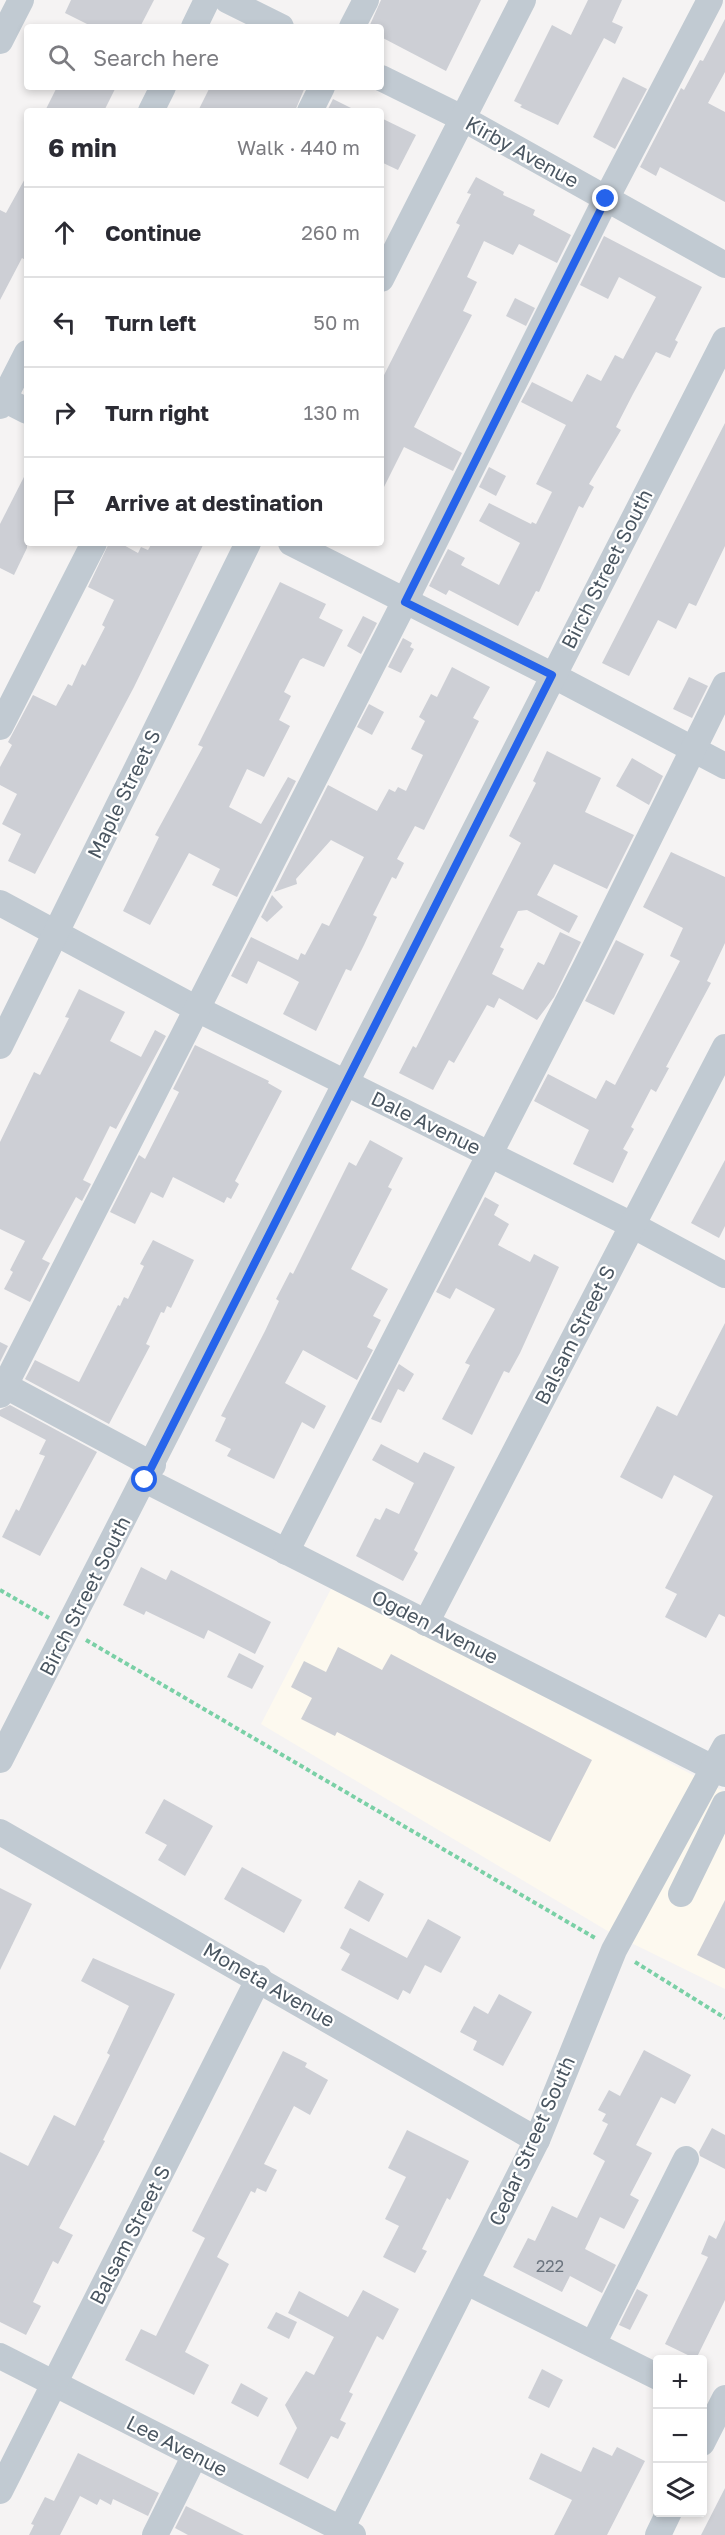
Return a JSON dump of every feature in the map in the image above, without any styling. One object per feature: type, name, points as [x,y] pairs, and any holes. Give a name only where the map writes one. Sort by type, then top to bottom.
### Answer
[{"type":"street","points":[[0,41],[21,0]]},
{"type":"street","points":[[195,24],[207,0]]},
{"type":"street","points":[[227,0],[275,24]]},
{"type":"street","points":[[354,24],[366,0]]},
{"type":"street","points":[[384,273],[523,0]]},
{"type":"street","points":[[2,1388],[197,1009],[317,768],[405,602],[606,199],[711,0]]},
{"type":"street","name":"Kirby Avenue","points":[[384,79],[462,118],[725,265]]},
{"type":"street","points":[[152,108],[162,90]]},
{"type":"street","points":[[312,108],[320,90]]},
{"type":"street","name":"Birch Street South","points":[[0,1760],[149,1473],[552,675],[725,340]]},
{"type":"street","points":[[24,359],[1,401],[24,410]]},
{"type":"street","points":[[0,727],[92,546]]},
{"type":"street","name":"Maple Street S","points":[[0,1046],[247,546]]},
{"type":"street","points":[[297,546],[552,675],[725,766]]},
{"type":"street","points":[[286,1552],[585,968],[725,685]]},
{"type":"street","name":"Dale Avenue","points":[[0,903],[197,1009],[632,1225],[725,1275]]},
{"type":"street","name":"Balsam Street S","points":[[426,1623],[725,1047]]},
{"type":"street","name":"Ogden Avenue","points":[[2,1388],[286,1552],[426,1623],[721,1763]]},
{"type":"street","name":"Cedar Street South","points":[[344,2533],[537,2140],[614,1950],[721,1763]]},
{"type":"street","points":[[681,1893],[725,1804]]},
{"type":"street","name":"Moneta Avenue","points":[[0,1832],[259,1978],[537,2140]]},
{"type":"street","name":"Balsam Street S","points":[[0,2491],[259,1978]]},
{"type":"street","points":[[593,2344],[686,2159]]},
{"type":"street","points":[[467,2282],[653,2375]]},
{"type":"street","name":"Lee Avenue","points":[[0,2356],[344,2533]]},
{"type":"street","points":[[707,2431],[718,2404]]},
{"type":"street","points":[[155,2535],[195,2455]]},
{"type":"street","points":[[658,2535],[667,2517]]},
{"type":"path","points":[[0,1590],[614,1950],[725,2018]]},
{"type":"shaded area","points":[[333,1585],[725,1792],[725,1989],[611,1933],[261,1724]]},
{"type":"building","points":[[71,0],[154,0],[142,24],[87,24],[65,13]]},
{"type":"building","points":[[381,0],[481,0],[446,71],[384,39],[384,24],[370,24]]},
{"type":"building","points":[[588,0],[622,0],[612,22],[623,27],[615,44],[604,38],[558,125],[520,107],[522,105],[514,101],[552,25],[571,35]]},
{"type":"building","points":[[725,19],[725,72],[708,103],[725,112],[725,202],[660,167],[656,176],[640,167],[681,88],[684,90],[700,60],[703,61]]},
{"type":"building","points":[[623,77],[647,89],[615,149],[593,137]]},
{"type":"building","points":[[56,90],[114,90],[106,108],[46,108]]},
{"type":"building","points":[[208,90],[304,90],[296,108],[200,108]]},
{"type":"building","points":[[333,99],[351,108],[328,108]]},
{"type":"building","points":[[384,119],[416,135],[398,170],[384,163]]},
{"type":"building","points":[[476,177],[504,192],[503,195],[535,210],[533,215],[571,235],[557,263],[519,244],[513,255],[484,241],[467,277],[477,282],[463,311],[472,315],[414,427],[462,453],[453,471],[404,447],[384,487],[384,375],[460,225],[456,223],[471,194],[467,193]]},
{"type":"building","points":[[24,180],[24,259],[22,258],[0,300],[0,210],[6,213]]},
{"type":"building","points":[[604,236],[702,287],[675,340],[678,342],[670,358],[656,352],[633,394],[616,427],[621,430],[589,484],[594,487],[583,508],[579,506],[539,592],[536,591],[518,626],[449,590],[446,595],[429,586],[448,549],[465,558],[461,565],[499,585],[520,543],[479,521],[489,503],[531,524],[532,522],[536,524],[552,492],[536,484],[566,425],[521,402],[532,382],[572,402],[587,374],[601,381],[615,355],[623,359],[656,297],[619,277],[608,299],[580,285]]},
{"type":"building","points":[[515,298],[535,308],[526,326],[506,316]]},
{"type":"building","points":[[725,423],[725,546],[696,606],[689,603],[676,629],[658,620],[629,676],[602,663]]},
{"type":"building","points":[[489,467],[506,476],[496,496],[479,487]]},
{"type":"building","points":[[24,477],[24,546],[27,548],[14,575],[0,568],[0,524]]},
{"type":"building","points":[[108,546],[125,546],[138,553],[141,547],[148,550],[150,546],[203,546],[134,687],[35,874],[8,861],[21,834],[2,824],[17,794],[0,785],[0,767],[12,745],[8,742],[33,695],[56,706],[68,684],[72,686],[82,664],[85,666],[105,627],[102,625],[114,600],[88,587]]},
{"type":"building","points":[[280,582],[326,604],[319,618],[343,630],[324,667],[303,658],[300,660],[284,692],[291,696],[279,720],[290,726],[264,777],[247,769],[229,807],[261,824],[288,777],[296,781],[237,897],[212,885],[220,869],[189,853],[150,925],[123,911],[159,837],[155,835],[203,747],[198,745]]},
{"type":"building","points":[[363,616],[377,623],[361,654],[347,646]]},
{"type":"building","points":[[403,638],[412,643],[410,647],[414,649],[401,673],[388,667]]},
{"type":"building","points":[[452,667],[490,687],[473,718],[479,721],[424,830],[415,826],[397,859],[404,863],[396,879],[392,877],[373,915],[377,917],[364,945],[351,971],[346,969],[316,1031],[283,1014],[299,982],[258,961],[247,984],[231,976],[251,937],[298,960],[301,953],[305,955],[322,923],[329,926],[364,857],[331,840],[296,879],[297,884],[274,892],[328,785],[377,811],[389,789],[395,792],[398,787],[406,791],[423,755],[411,749],[425,721],[419,717],[431,694],[437,697]]},
{"type":"building","points":[[689,677],[708,686],[692,718],[673,709]]},
{"type":"building","points":[[369,704],[384,712],[372,735],[357,727]]},
{"type":"building","points":[[547,751],[601,778],[585,812],[634,835],[607,889],[554,864],[537,895],[578,916],[569,933],[527,910],[518,911],[500,947],[504,949],[492,974],[523,990],[538,962],[544,965],[560,932],[581,942],[554,997],[537,1020],[499,998],[494,1008],[487,1005],[454,1063],[449,1060],[433,1090],[399,1073],[413,1046],[416,1048],[521,843],[509,836],[536,783],[533,781]]},
{"type":"building","points":[[632,758],[663,776],[649,805],[616,786]]},
{"type":"building","points":[[671,852],[725,877],[725,943],[707,981],[711,983],[666,1067],[669,1068],[656,1092],[651,1089],[631,1127],[634,1129],[623,1149],[628,1152],[613,1183],[573,1164],[589,1130],[534,1101],[548,1074],[596,1099],[606,1080],[615,1085],[680,961],[670,956],[683,928],[643,907]]},
{"type":"building","points":[[272,895],[283,907],[267,922],[261,917]]},
{"type":"building","points":[[616,940],[644,954],[614,1015],[585,1001]]},
{"type":"building","points":[[79,989],[125,1012],[110,1041],[141,1057],[155,1030],[166,1036],[116,1129],[110,1126],[83,1180],[91,1184],[82,1201],[76,1197],[42,1259],[50,1263],[30,1302],[4,1289],[13,1272],[10,1270],[25,1241],[0,1229],[0,1142],[34,1072],[40,1075],[69,1018],[65,1017]]},
{"type":"building","points":[[195,1045],[269,1081],[268,1083],[282,1091],[235,1181],[239,1184],[231,1199],[227,1197],[224,1203],[173,1177],[163,1198],[151,1192],[135,1224],[110,1212],[139,1155],[145,1159],[179,1092],[173,1089]]},
{"type":"building","points":[[370,1140],[403,1158],[388,1187],[392,1189],[351,1269],[388,1289],[373,1316],[381,1320],[367,1347],[373,1350],[357,1380],[303,1350],[285,1383],[326,1406],[314,1429],[302,1422],[274,1479],[227,1456],[231,1449],[215,1441],[226,1418],[221,1416],[265,1331],[279,1301],[276,1299],[290,1272],[293,1274],[349,1162],[356,1166]]},
{"type":"building","points":[[725,1160],[725,1226],[719,1238],[691,1223]]},
{"type":"building","points":[[485,1197],[499,1205],[494,1215],[509,1224],[498,1245],[530,1262],[534,1254],[559,1267],[520,1353],[509,1373],[504,1371],[472,1435],[442,1419],[470,1365],[465,1363],[495,1309],[456,1288],[450,1299],[436,1292]]},
{"type":"building","points":[[153,1240],[194,1260],[171,1308],[167,1306],[164,1313],[161,1312],[146,1344],[150,1346],[109,1424],[25,1379],[35,1360],[79,1382],[118,1305],[120,1306],[124,1297],[128,1299],[144,1266],[140,1264]]},
{"type":"building","points":[[725,1323],[725,1617],[719,1614],[706,1638],[665,1617],[677,1594],[665,1588],[713,1496],[674,1475],[662,1499],[620,1477],[657,1406],[677,1416]]},
{"type":"building","points":[[0,1342],[8,1346],[0,1362]]},
{"type":"building","points":[[399,1364],[414,1374],[404,1392],[398,1389],[381,1423],[371,1419]]},
{"type":"building","points":[[10,1405],[97,1452],[40,1556],[2,1537],[16,1509],[19,1511],[45,1456],[39,1454],[46,1440],[0,1416],[0,1410]]},
{"type":"building","points":[[381,1444],[418,1463],[424,1452],[455,1467],[414,1550],[418,1553],[403,1581],[356,1556],[375,1518],[380,1520],[386,1508],[399,1514],[414,1483],[372,1460]]},
{"type":"building","points":[[141,1567],[166,1580],[171,1570],[271,1622],[255,1654],[208,1630],[204,1639],[146,1611],[144,1615],[123,1605]]},
{"type":"building","points":[[338,1647],[382,1670],[391,1654],[592,1760],[550,1842],[337,1732],[335,1736],[301,1719],[312,1698],[291,1687],[304,1661],[326,1672]]},
{"type":"building","points":[[239,1653],[264,1666],[252,1689],[227,1677]]},
{"type":"building","points":[[164,1799],[213,1826],[185,1876],[158,1860],[167,1845],[145,1833]]},
{"type":"building","points":[[242,1867],[302,1900],[284,1933],[224,1899]]},
{"type":"building","points":[[359,1880],[384,1894],[369,1922],[344,1908]]},
{"type":"building","points":[[0,1888],[32,1904],[0,1970]]},
{"type":"building","points":[[725,1900],[725,1969],[697,1955]]},
{"type":"building","points":[[428,1919],[461,1937],[441,1973],[425,1965],[410,1994],[403,1990],[398,2000],[341,1970],[350,1954],[340,1948],[350,1928],[407,1958]]},
{"type":"building","points":[[93,1958],[175,1994],[103,2140],[105,2141],[59,2228],[73,2235],[58,2264],[53,2261],[33,2302],[41,2306],[26,2335],[0,2322],[0,2152],[28,2166],[54,2115],[75,2126],[110,2055],[107,2053],[129,2006],[81,1981]]},
{"type":"building","points":[[499,1994],[532,2012],[503,2066],[473,2050],[477,2041],[460,2032],[474,2006],[488,2014]]},
{"type":"building","points":[[644,2050],[691,2075],[675,2104],[661,2097],[636,2145],[652,2153],[630,2195],[639,2200],[624,2229],[600,2217],[585,2249],[616,2265],[602,2293],[570,2276],[562,2292],[513,2267],[528,2238],[535,2241],[552,2206],[577,2218],[605,2161],[593,2154],[608,2124],[602,2121],[606,2114],[598,2110],[609,2090],[620,2096]]},
{"type":"building","points":[[283,2051],[307,2063],[305,2067],[328,2080],[310,2115],[294,2106],[264,2164],[277,2170],[266,2192],[257,2188],[255,2193],[251,2191],[217,2257],[229,2264],[185,2352],[209,2365],[194,2395],[125,2360],[141,2329],[156,2336],[205,2238],[192,2231]]},
{"type":"building","points":[[712,2128],[725,2135],[725,2169],[700,2156],[699,2152]]},
{"type":"building","points":[[407,2130],[469,2161],[450,2200],[447,2198],[422,2249],[427,2251],[415,2273],[383,2257],[399,2226],[385,2219],[406,2177],[388,2168]]},
{"type":"building","points":[[725,2220],[725,2300],[698,2355],[688,2355],[665,2344],[708,2257],[701,2254],[709,2235],[716,2239]]},
{"type":"building","points":[[637,2289],[648,2295],[630,2330],[619,2325]]},
{"type":"building","points":[[363,2290],[399,2309],[383,2340],[377,2336],[349,2392],[353,2394],[340,2420],[346,2423],[338,2439],[331,2436],[308,2479],[279,2464],[297,2428],[285,2405],[306,2371],[314,2375],[334,2337],[288,2313],[299,2291],[348,2317]]},
{"type":"building","points":[[276,2312],[297,2322],[289,2339],[267,2328]]},
{"type":"building","points":[[542,2369],[563,2380],[549,2408],[528,2398]]},
{"type":"building","points":[[241,2383],[268,2398],[258,2417],[231,2403]]},
{"type":"building","points":[[593,2447],[612,2456],[617,2447],[645,2461],[607,2535],[554,2535],[572,2500],[529,2479],[541,2453],[581,2472]]},
{"type":"building","points":[[78,2453],[159,2493],[148,2516],[113,2499],[111,2505],[100,2499],[97,2505],[80,2496],[60,2535],[29,2535],[34,2525],[31,2524],[45,2497],[54,2501]]},
{"type":"building","points":[[725,2488],[725,2535],[701,2535]]},
{"type":"building","points":[[186,2506],[244,2535],[188,2535],[175,2528]]},
{"type":"route","points":[[145,1480],[552,675],[405,602],[606,199]]}]
